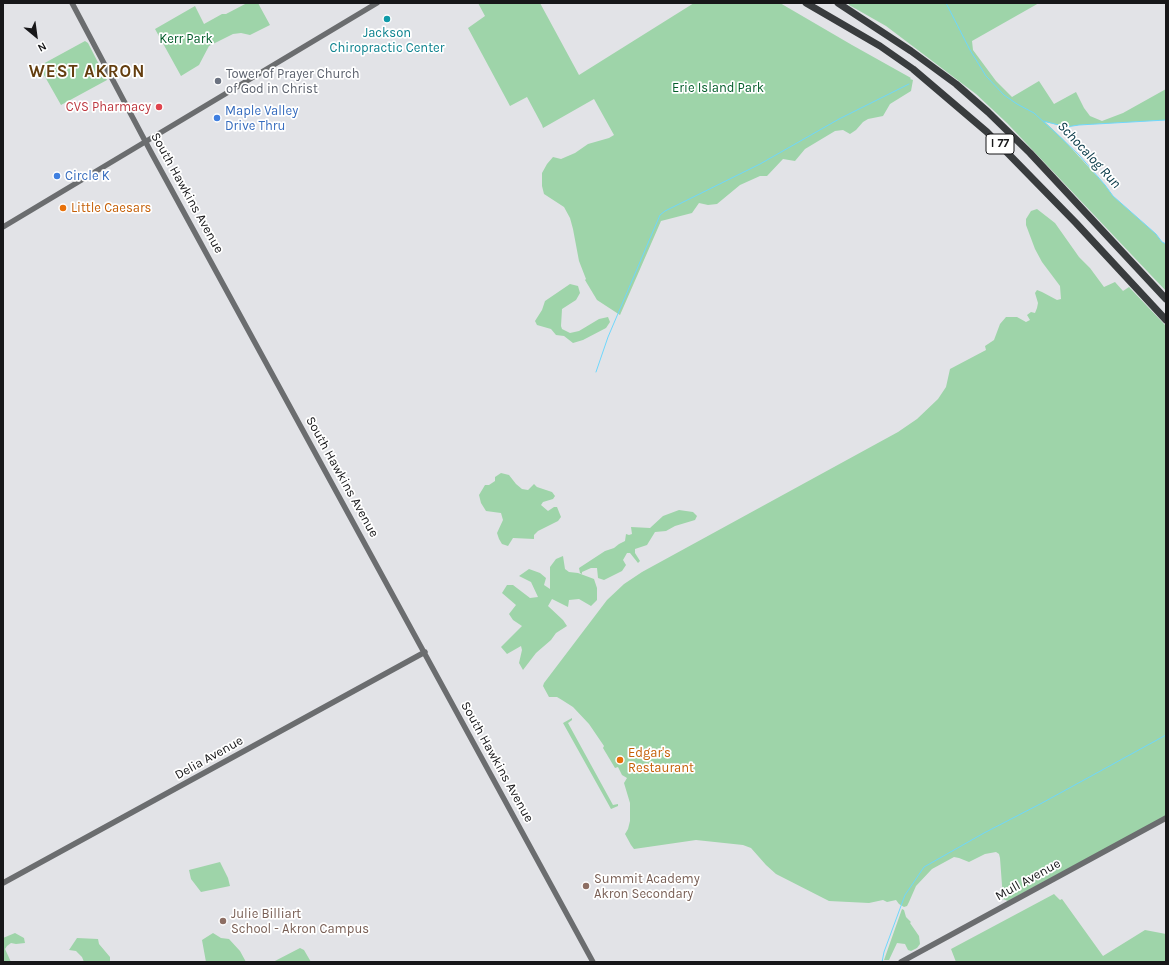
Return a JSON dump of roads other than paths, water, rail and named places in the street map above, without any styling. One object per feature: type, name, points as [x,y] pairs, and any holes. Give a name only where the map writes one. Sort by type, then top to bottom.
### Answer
[{"type":"highway","name":"I 77","points":[[806,3],[886,50],[913,69],[977,123],[1011,155],[1166,320]]},
{"type":"highway","name":"I 77","points":[[838,3],[911,51],[956,84],[988,112],[1030,153],[1166,299]]},
{"type":"main road","name":"South Hawkins Avenue","points":[[72,3],[426,652],[469,735],[593,962]]},
{"type":"main road","points":[[3,227],[377,3]]},
{"type":"main road","name":"Delia Avenue","points":[[3,883],[426,652]]},
{"type":"main road","name":"Mull Avenue","points":[[901,962],[1166,818]]},
{"type":"waterway","name":"Schocalog Run","points":[[946,3],[970,50],[986,76],[1004,95],[1034,113],[1058,135],[1079,155],[1113,196],[1156,234],[1162,242],[1166,244]]},
{"type":"waterway","points":[[596,372],[608,337],[660,215],[665,211],[760,164],[839,119],[909,84]]},
{"type":"waterway","points":[[1044,121],[1066,127],[1166,120]]},
{"type":"waterway","points":[[882,962],[884,952],[905,895],[924,867],[1166,735]]},
{"type":"place","name":"Jackson Chiropractic Center","points":[[387,19]]},
{"type":"place","name":"Tower of Prayer Church of God in Christ","points":[[218,81]]},
{"type":"place","name":"CVS Pharmacy","points":[[159,107]]},
{"type":"place","name":"Maple Valley Drive Thru","points":[[217,118]]},
{"type":"place","name":"Circle K","points":[[57,176]]},
{"type":"place","name":"Little Caesars","points":[[63,208]]},
{"type":"place","name":"Edgar's Restaurant","points":[[620,760]]},
{"type":"place","name":"Summit Academy Akron Secondary","points":[[586,886]]},
{"type":"place","name":"Julie Billiart School - Akron Campus","points":[[223,921]]},
{"type":"district","name":"WEST AKRON","points":[[87,72]]},
{"type":"park label","name":"Kerr Park","points":[[186,39]]},
{"type":"park label","name":"Erie Island Park","points":[[718,88]]}]
